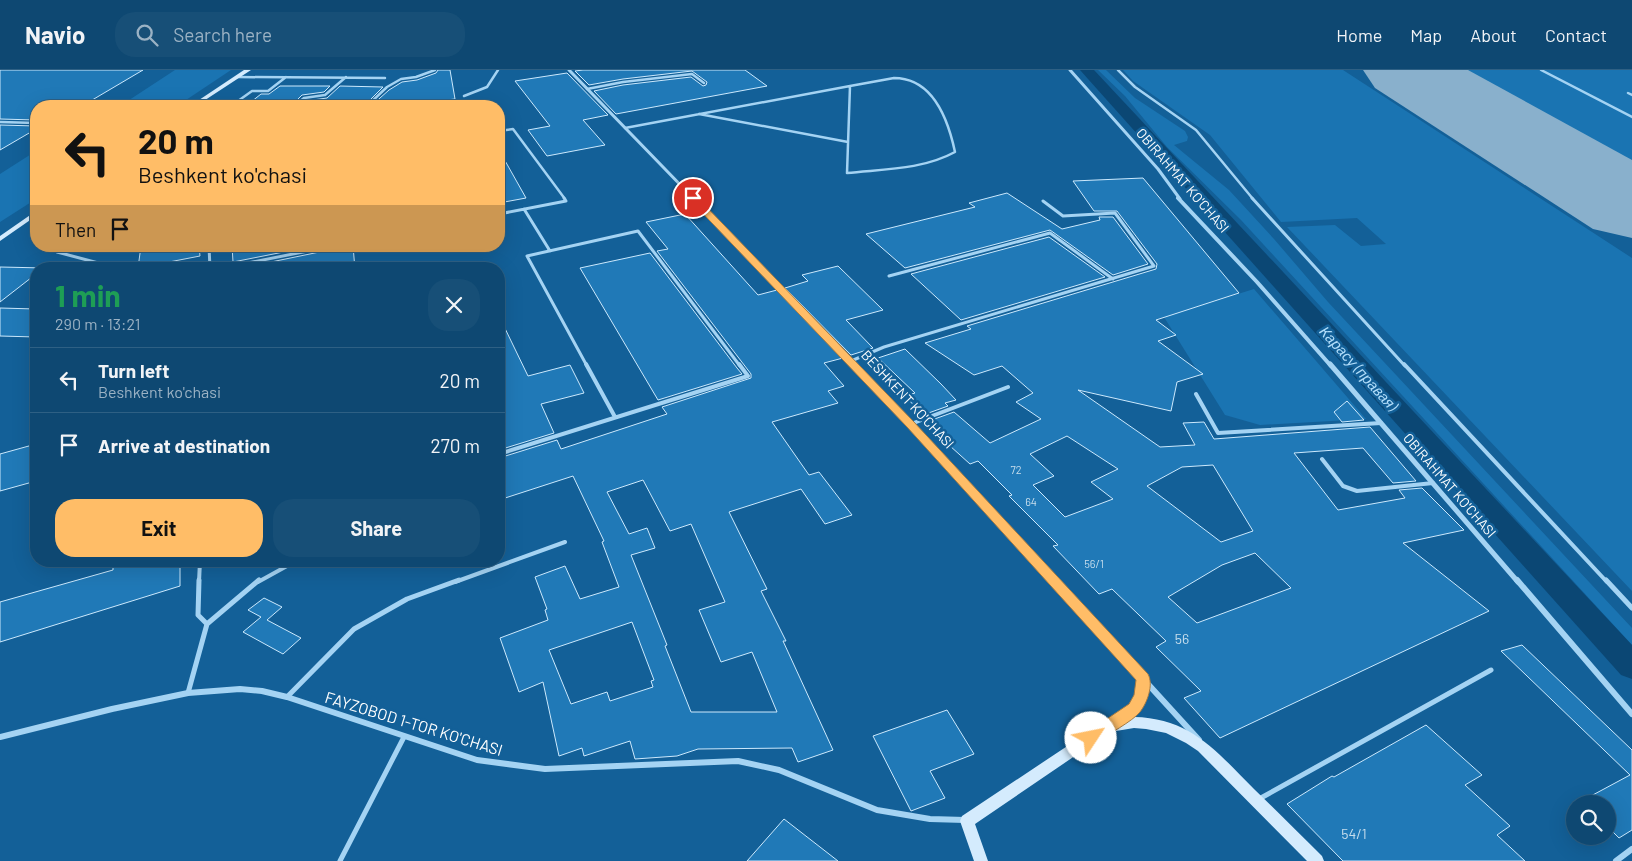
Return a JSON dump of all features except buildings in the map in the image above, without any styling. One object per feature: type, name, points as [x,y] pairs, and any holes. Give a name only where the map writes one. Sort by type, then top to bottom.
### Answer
[{"type":"street","points":[[202,100],[248,70]]},
{"type":"street","name":"BESHKENT KO'CHASI","points":[[569,70],[911,424],[1215,758],[1317,861]]},
{"type":"street","name":"OBIRAHMAT KO'CHASI","points":[[1070,70],[1158,169],[1172,191],[1257,282],[1632,714]]},
{"type":"street","points":[[0,239],[30,218]]},
{"type":"street","points":[[981,861],[967,820],[1134,709],[1139,703],[1143,679]]},
{"type":"street","name":"FAYZOBOD 1-TOR KO'CHASI","points":[[0,737],[112,709],[188,693],[240,689],[262,691],[287,697],[477,760],[510,766],[546,768],[738,761],[778,770],[877,810],[930,819],[967,820]]},
{"type":"street","name":"BESHKENT KO'CHASI","points":[[1107,727],[1133,722],[1164,726],[1188,737],[1215,758]]},
{"type":"street","points":[[1616,861],[1632,849]]},
{"type":"lane","points":[[373,100],[387,87],[402,79],[416,77],[436,70]]},
{"type":"lane","points":[[464,96],[487,87],[498,70]]},
{"type":"lane","points":[[1118,70],[1150,98],[1196,130],[1243,188],[1381,340],[1632,608]]},
{"type":"lane","points":[[1541,70],[1632,117]]},
{"type":"lane","points":[[587,89],[623,82],[692,74],[704,83]]},
{"type":"lane","points":[[237,77],[386,78]]},
{"type":"lane","points":[[239,100],[252,90],[268,91],[286,77]]},
{"type":"lane","points":[[302,100],[325,95],[346,78]]},
{"type":"lane","points":[[626,128],[697,114],[850,86],[894,78],[908,78],[918,83],[930,95],[953,136],[955,152],[944,160],[925,164],[847,173],[850,86]]},
{"type":"lane","points":[[1628,92],[1632,95]]},
{"type":"lane","points":[[697,114],[848,142]]},
{"type":"lane","points":[[0,122],[30,123]]},
{"type":"lane","points":[[505,131],[513,130],[566,201],[505,213]]},
{"type":"lane","points":[[851,361],[884,347],[1154,266],[1115,213],[1063,216],[1042,201]]},
{"type":"lane","points":[[524,209],[550,251]]},
{"type":"lane","points":[[505,452],[748,376],[638,231],[527,256],[615,417]]},
{"type":"lane","points":[[889,276],[1050,233],[1113,279]]},
{"type":"lane","points":[[56,252],[94,262]]},
{"type":"lane","points":[[253,262],[303,252]]},
{"type":"lane","points":[[911,424],[1008,387]]},
{"type":"lane","points":[[1196,394],[1218,433],[1381,423]]},
{"type":"lane","points":[[1322,459],[1343,486],[1357,491],[1433,483]]},
{"type":"lane","points":[[505,564],[565,542]]},
{"type":"lane","points":[[200,567],[198,615],[207,624]]},
{"type":"lane","points":[[188,693],[207,624],[262,578],[284,567]]},
{"type":"lane","points":[[287,697],[354,629],[407,599],[496,567]]},
{"type":"lane","points":[[1257,800],[1491,670]]},
{"type":"lane","points":[[340,861],[404,737]]},
{"type":"shaded area","points":[[175,70],[231,70],[186,100],[129,100]]},
{"type":"shaded area","points":[[1098,70],[1106,70],[1135,98],[1185,131],[1188,137],[1187,141],[1174,145],[1229,190],[1328,302],[1632,628],[1632,645],[1241,220],[1167,147],[1125,96]]},
{"type":"shaded area","points":[[1123,70],[1343,70],[1632,258],[1632,591],[1287,227],[1335,225],[1361,246],[1386,244],[1357,218],[1281,222],[1210,135],[1133,81]]},
{"type":"shaded area","points":[[1462,70],[1632,70],[1632,164]]},
{"type":"shaded area","points":[[30,155],[30,203],[0,222],[0,174]]},
{"type":"shaded area","points":[[1254,289],[1366,419],[1260,425],[1225,415],[1164,317]]},
{"type":"waterway","name":"Карасу (правая)","points":[[1087,70],[1632,666]]},
{"type":"runway","points":[[1405,70],[1632,205]]},
{"type":"route","points":[[693,198],[911,424],[1143,679],[1142,695],[1134,709],[1091,738]]}]
